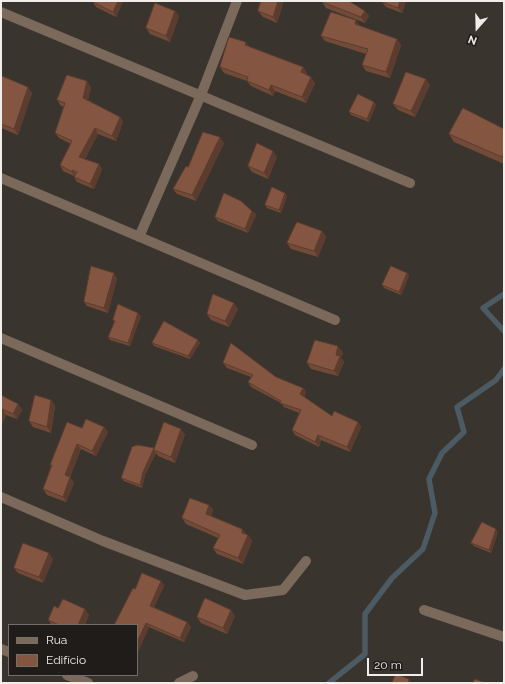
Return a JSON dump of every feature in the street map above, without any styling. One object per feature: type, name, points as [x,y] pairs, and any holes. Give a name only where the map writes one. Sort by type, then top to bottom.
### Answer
[{"type":"street","points":[[139,236],[201,95],[237,1]]},
{"type":"street","points":[[1,12],[410,183]]},
{"type":"street","points":[[1,178],[335,320]]},
{"type":"street","points":[[1,338],[252,445]]},
{"type":"street","points":[[1,497],[103,541],[245,595],[283,590],[306,561]]},
{"type":"street","points":[[424,610],[504,637]]},
{"type":"street","points":[[70,676],[88,683]]},
{"type":"street","points":[[179,683],[194,676]]},
{"type":"building","points":[[93,1],[118,1],[113,12]]},
{"type":"building","points":[[261,1],[278,1],[273,17],[258,11]]},
{"type":"building","points":[[349,1],[365,11],[361,17],[322,2]]},
{"type":"building","points":[[382,1],[400,1],[398,8]]},
{"type":"building","points":[[155,3],[175,11],[166,36],[146,28]]},
{"type":"building","points":[[331,12],[356,20],[355,24],[397,39],[386,72],[362,65],[368,49],[321,36]]},
{"type":"building","points":[[229,37],[246,42],[245,45],[303,67],[301,72],[311,77],[302,97],[271,85],[269,90],[247,81],[248,77],[220,67]]},
{"type":"building","points":[[406,72],[426,79],[411,111],[393,104]]},
{"type":"building","points":[[67,75],[87,81],[83,98],[120,117],[112,136],[95,128],[79,157],[99,164],[90,184],[74,177],[77,172],[72,170],[72,172],[60,165],[72,141],[55,133],[65,103],[57,100]]},
{"type":"building","points":[[2,76],[28,87],[14,129],[1,124]]},
{"type":"building","points":[[358,94],[374,102],[367,119],[349,112]]},
{"type":"building","points":[[463,108],[504,129],[504,153],[502,157],[449,134]]},
{"type":"building","points":[[203,132],[220,137],[192,195],[173,189],[186,166],[188,167]]},
{"type":"building","points":[[257,143],[273,151],[264,173],[248,166]]},
{"type":"building","points":[[272,187],[285,193],[279,210],[265,205]]},
{"type":"building","points":[[224,193],[241,201],[252,211],[245,229],[215,217]]},
{"type":"building","points":[[297,222],[322,231],[314,251],[287,243]]},
{"type":"building","points":[[91,266],[114,273],[104,308],[84,302]]},
{"type":"building","points":[[391,266],[407,273],[399,292],[382,285]]},
{"type":"building","points":[[213,294],[234,303],[225,321],[207,314]]},
{"type":"building","points":[[118,304],[138,313],[128,343],[108,337],[115,321],[113,320]]},
{"type":"building","points":[[164,321],[198,340],[188,356],[152,343]]},
{"type":"building","points":[[315,340],[338,346],[336,355],[340,356],[334,371],[307,363]]},
{"type":"building","points":[[231,343],[276,377],[303,388],[300,394],[332,416],[334,411],[358,422],[347,447],[318,435],[315,442],[292,430],[301,410],[280,403],[281,401],[248,382],[253,375],[223,363]]},
{"type":"building","points":[[1,395],[18,404],[13,414],[2,409],[1,412]]},
{"type":"building","points":[[35,395],[51,400],[47,427],[29,421]]},
{"type":"building","points":[[86,419],[104,427],[92,451],[77,444],[65,475],[70,477],[63,497],[43,489],[52,465],[50,465],[67,422],[82,428]]},
{"type":"building","points":[[164,422],[181,429],[171,457],[154,450]]},
{"type":"building","points":[[138,445],[154,448],[143,472],[140,485],[121,478],[132,447]]},
{"type":"building","points":[[190,498],[209,505],[206,514],[242,529],[242,533],[248,535],[238,558],[213,548],[220,535],[182,518]]},
{"type":"building","points":[[482,522],[496,529],[489,550],[471,543]]},
{"type":"building","points":[[23,543],[49,553],[39,577],[14,568]]},
{"type":"building","points":[[142,573],[161,581],[150,606],[187,622],[180,638],[146,623],[138,640],[138,624],[115,624],[133,588],[135,589]]},
{"type":"building","points":[[205,598],[231,610],[223,628],[197,617]]},
{"type":"building","points":[[63,599],[85,609],[78,624],[57,624],[48,620],[54,606],[58,608]]},
{"type":"building","points":[[396,674],[409,679],[408,683],[392,683]]},
{"type":"building","points":[[475,679],[485,683],[473,683]]},
{"type":"waterway","points":[[504,294],[483,308],[504,331]]},
{"type":"waterway","points":[[329,683],[365,654],[365,614],[392,578],[423,549],[435,513],[429,479],[442,453],[464,432],[457,407],[496,380],[504,369]]}]
